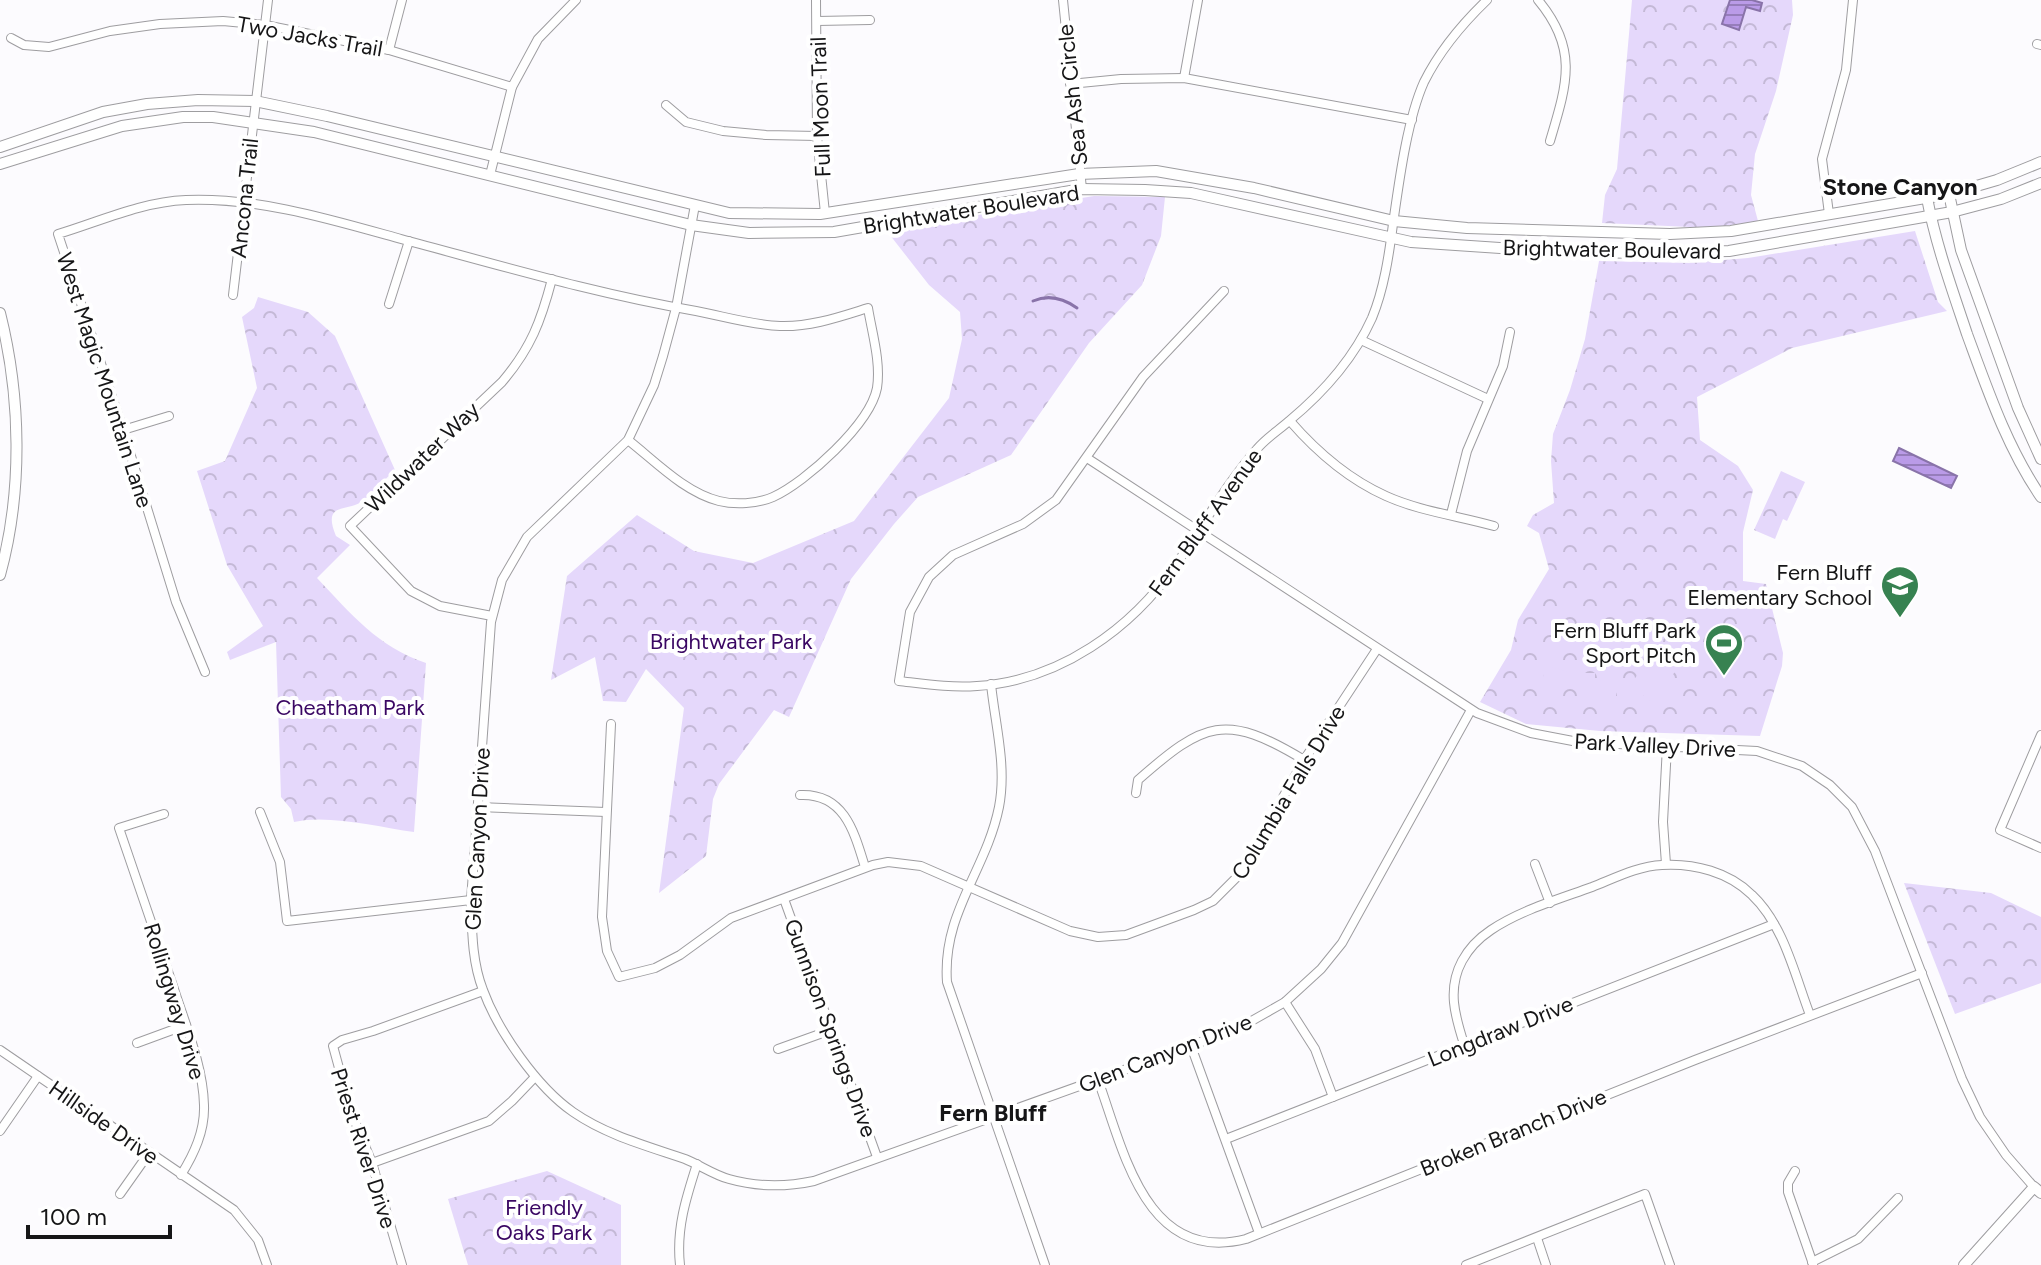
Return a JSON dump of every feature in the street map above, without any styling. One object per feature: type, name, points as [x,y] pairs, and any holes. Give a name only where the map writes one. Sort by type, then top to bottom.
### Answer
[{"type":"street","name":"Ancona Trail","points":[[233,295],[268,0]]},
{"type":"street","points":[[389,50],[402,0]]},
{"type":"street","points":[[490,175],[512,87],[538,39],[576,0]]},
{"type":"street","name":"Full Moon Trail","points":[[816,0],[817,136],[825,213]]},
{"type":"street","name":"Sea Ash Circle","points":[[1063,0],[1082,189]]},
{"type":"street","points":[[1184,78],[1198,0]]},
{"type":"street","name":"Fern Bluff Avenue","points":[[1087,458],[1061,494],[1044,511],[1023,524],[953,555],[929,577],[910,612],[899,681],[956,686],[991,684],[1041,672],[1106,638],[1163,583],[1231,480],[1259,446],[1290,421],[1338,374],[1361,340],[1380,295],[1412,120],[1421,90],[1435,63],[1463,24],[1487,0]]},
{"type":"street","points":[[1538,0],[1559,29],[1566,56],[1563,88],[1550,141]]},
{"type":"street","points":[[1829,214],[1822,159],[1846,70],[1853,0]]},
{"type":"street","points":[[817,21],[870,20]]},
{"type":"street","name":"Two Jacks Trail","points":[[11,38],[24,45],[49,47],[110,31],[160,24],[223,21],[265,25],[389,50],[512,87]]},
{"type":"street","points":[[1070,84],[1184,78],[1412,120]]},
{"type":"street","name":"Brightwater Boulevard","points":[[0,147],[103,112],[147,104],[198,100],[255,101],[729,213],[825,213],[1079,174],[1156,171],[1254,188],[1394,221],[1467,228],[1670,234],[1731,231],[1949,194],[1997,180],[2041,162]]},
{"type":"street","points":[[666,105],[686,122],[723,131],[817,136]]},
{"type":"street","name":"Brightwater Boulevard","points":[[0,164],[122,126],[183,117],[252,122],[314,132],[691,225],[749,233],[834,232],[1082,189],[1191,193],[1411,242],[1636,253],[1729,251],[1952,212],[2001,199],[2041,183]]},
{"type":"street","points":[[0,141],[27,138]]},
{"type":"street","points":[[1949,194],[1961,250],[2018,408],[2041,459]]},
{"type":"street","points":[[1927,198],[1943,266],[1987,390],[2010,445],[2041,497]]},
{"type":"street","name":"West Magic Mountain Lane","points":[[205,672],[176,602],[58,234],[158,202],[191,200],[244,204],[313,216],[676,308],[778,326],[813,324],[868,308],[878,367],[876,389],[867,412],[849,434],[798,482],[771,498],[742,504],[720,501],[696,492],[628,440]]},
{"type":"street","name":"Glen Canyon Drive","points":[[695,205],[676,308],[654,385],[628,440],[527,537],[502,580],[492,616],[471,900],[472,946],[483,991],[510,1041],[535,1077],[572,1111],[611,1132],[728,1179],[783,1186],[814,1181],[1248,1023],[1285,1002],[1321,969],[1342,943],[1471,710]]},
{"type":"street","points":[[389,304],[409,241]]},
{"type":"street","name":"Wildwater Way","points":[[492,616],[440,606],[411,591],[350,526],[502,382],[522,358],[540,322],[552,279]]},
{"type":"street","points":[[1087,458],[1143,377],[1224,291]]},
{"type":"street","points":[[0,313],[16,414],[16,457],[0,575]]},
{"type":"street","points":[[1451,514],[1460,473],[1503,366],[1510,332]]},
{"type":"street","points":[[1361,340],[1488,399]]},
{"type":"street","points":[[123,430],[169,416]]},
{"type":"street","points":[[1290,421],[1328,460],[1373,490],[1400,502],[1494,526]]},
{"type":"street","name":"Park Valley Drive","points":[[1087,458],[1471,710],[1507,726],[1554,738],[1741,749],[1772,754],[1816,774],[1841,795],[1860,819],[1962,1079],[1980,1117],[2006,1155],[2038,1190]]},
{"type":"street","name":"Columbia Falls Drive","points":[[611,724],[602,917],[607,951],[619,977],[655,968],[680,955],[731,918],[865,867],[888,862],[915,864],[1070,931],[1098,937],[1126,935],[1194,910],[1225,892],[1239,875],[1304,760],[1377,649]]},
{"type":"street","points":[[991,684],[1000,749],[1000,797],[991,834],[948,936],[947,982],[1045,1265]]},
{"type":"street","points":[[1136,793],[1138,780],[1174,748],[1206,732],[1234,730],[1259,735],[1304,760]]},
{"type":"street","points":[[2041,735],[2000,830],[2041,848]]},
{"type":"street","points":[[1666,864],[1663,822],[1667,746]]},
{"type":"street","points":[[800,795],[821,796],[838,808],[855,837],[865,867]]},
{"type":"street","points":[[478,807],[606,812]]},
{"type":"street","points":[[260,812],[280,862],[287,921],[471,900]]},
{"type":"street","name":"Rollingway Drive","points":[[164,814],[119,828],[186,1025],[204,1104],[197,1146],[181,1175]]},
{"type":"street","points":[[1535,864],[1550,903]]},
{"type":"street","points":[[1464,1044],[1454,1013],[1454,991],[1459,969],[1468,951],[1500,924],[1623,874],[1666,864],[1699,867],[1734,881],[1753,895],[1774,924],[1810,1015]]},
{"type":"street","name":"Gunnison Springs Drive","points":[[784,899],[877,1157]]},
{"type":"street","name":"Longdraw Drive","points":[[1226,1139],[1774,924]]},
{"type":"street","name":"Broken Branch Drive","points":[[1098,1080],[1141,1195],[1153,1214],[1183,1235],[1196,1240],[1224,1243],[1259,1233],[1922,973]]},
{"type":"street","name":"Priest River Drive","points":[[402,1265],[372,1163],[351,1112],[333,1046],[342,1040],[483,991]]},
{"type":"street","points":[[1285,1002],[1315,1049],[1333,1097]]},
{"type":"street","points":[[137,1043],[186,1025]]},
{"type":"street","points":[[778,1049],[831,1030]]},
{"type":"street","points":[[1191,1046],[1259,1233]]},
{"type":"street","name":"Hillside Drive","points":[[0,1050],[234,1210],[258,1240],[267,1265]]},
{"type":"street","points":[[0,1131],[38,1076]]},
{"type":"street","points":[[372,1163],[489,1121],[535,1077]]},
{"type":"street","points":[[120,1194],[149,1153]]},
{"type":"street","points":[[680,1265],[681,1213],[697,1164]]},
{"type":"street","points":[[1795,1171],[1788,1183],[1788,1192],[1813,1264],[1858,1239],[1898,1198]]},
{"type":"street","points":[[1966,1265],[2038,1190]]},
{"type":"street","points":[[1466,1265],[1645,1194],[1670,1265]]},
{"type":"street","points":[[1537,1238],[1546,1265]]},
{"type":"green space","points":[[1632,0],[1792,0],[1793,15],[1776,91],[1755,154],[1751,195],[1758,221],[1712,228],[1602,223],[1605,195],[1617,169]]},
{"type":"green space","name":"Brightwater Park","points":[[1094,196],[1165,197],[1161,236],[1142,285],[1089,343],[1011,455],[918,497],[894,524],[851,579],[789,717],[774,710],[719,784],[713,799],[706,856],[659,893],[684,708],[646,669],[626,702],[603,701],[595,657],[551,680],[567,576],[637,515],[694,551],[753,563],[854,521],[949,398],[962,339],[960,312],[929,285],[886,230]]},
{"type":"green space","points":[[1915,231],[1938,302],[1947,311],[1792,348],[1697,397],[1700,440],[1738,466],[1753,490],[1743,532],[1743,581],[1766,584],[1783,653],[1782,666],[1760,736],[1600,731],[1526,724],[1480,702],[1511,650],[1518,620],[1549,569],[1539,533],[1527,526],[1533,515],[1554,503],[1553,434],[1585,339],[1599,261],[1689,263],[1748,258]]},
{"type":"green space","name":"Cheatham Park","points":[[258,297],[308,312],[335,336],[395,470],[361,502],[334,513],[332,525],[336,536],[350,545],[317,578],[379,639],[426,663],[414,832],[337,820],[294,822],[291,809],[281,797],[276,642],[230,660],[227,652],[263,626],[227,565],[197,471],[225,461],[257,388],[242,317],[254,308]]},
{"type":"green space","points":[[1781,471],[1805,482],[1775,539],[1754,530]]},
{"type":"green space","points":[[1656,646],[1681,663],[1653,703],[1630,686]]},
{"type":"green space","points":[[1546,665],[1568,672],[1558,706],[1537,700]]},
{"type":"green space","points":[[1580,673],[1595,673],[1595,707],[1580,707]]},
{"type":"green space","points":[[1601,673],[1616,673],[1616,707],[1600,707]]},
{"type":"green space","points":[[1904,883],[1991,893],[2041,917],[2041,983],[1955,1014]]},
{"type":"green space","name":"Friendly Oaks Park","points":[[547,1171],[621,1205],[621,1265],[468,1265],[448,1199]]},
{"type":"shaded area","points":[[1730,0],[1762,3],[1760,11],[1746,7],[1739,30],[1722,24]]},
{"type":"shaded area","points":[[1899,448],[1957,476],[1951,488],[1893,461]]},
{"type":"waterway","points":[[1033,301],[1056,298],[1077,308]]},
{"type":"place","name":"Fern Bluff Elementary School","points":[[1900,619]]},
{"type":"place","name":"Fern Bluff Park Sport Pitch","points":[[1724,677]]},
{"type":"district","name":"Stone Canyon","points":[[1900,187]]},
{"type":"district","name":"Fern Bluff","points":[[993,1113]]}]
